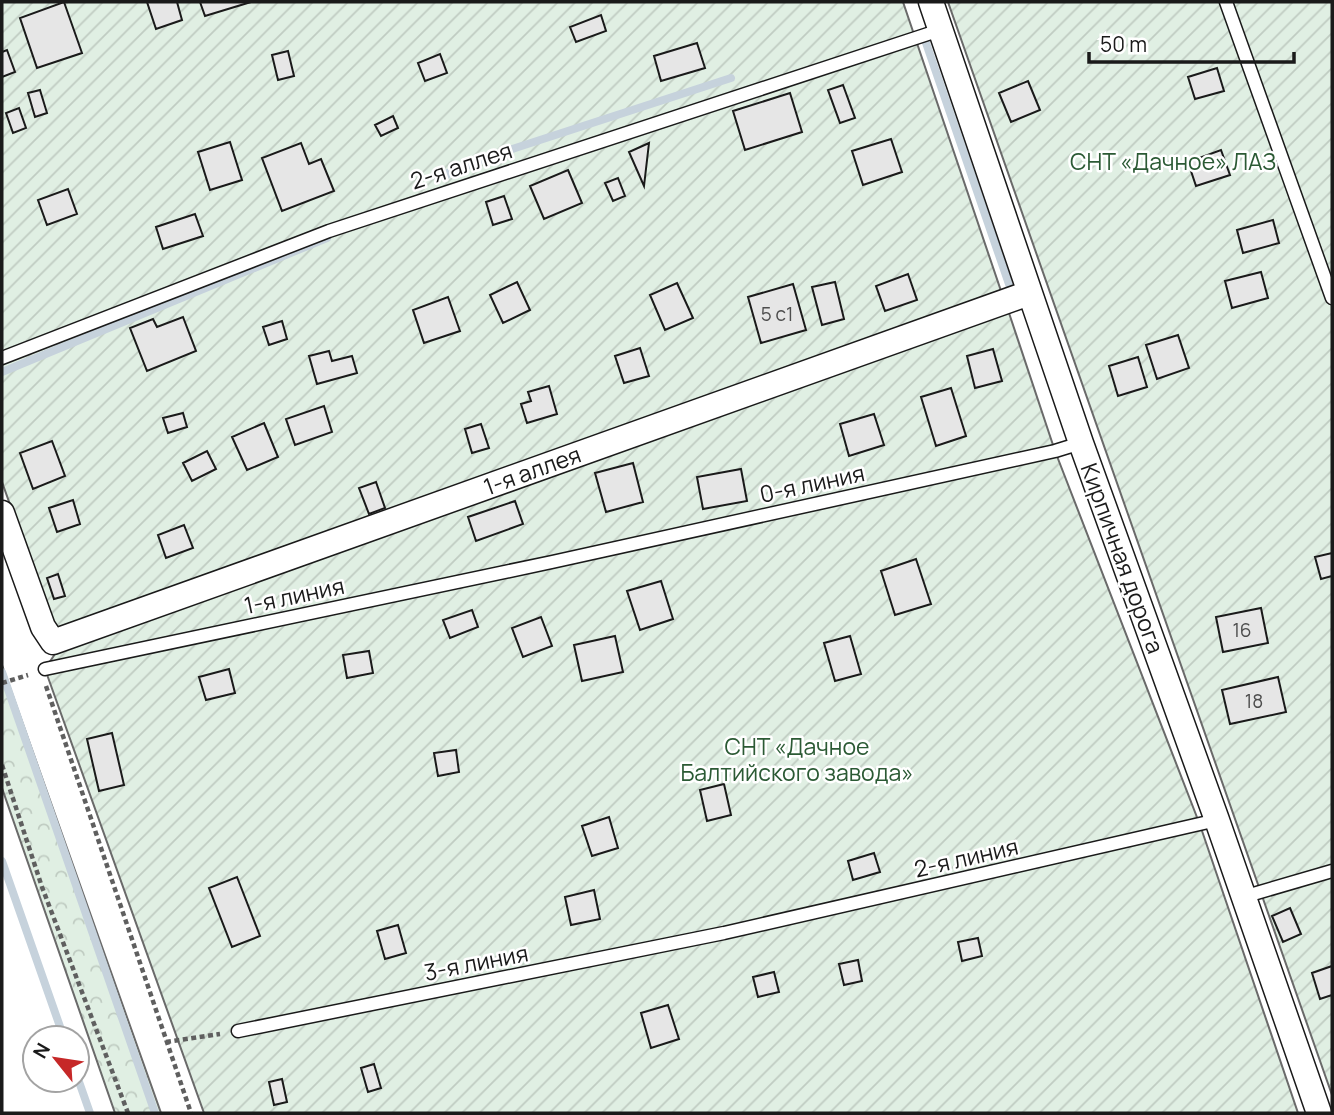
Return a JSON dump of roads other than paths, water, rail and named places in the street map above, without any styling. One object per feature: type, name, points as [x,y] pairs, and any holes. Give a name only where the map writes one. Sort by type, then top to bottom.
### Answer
[{"type":"street","name":"Кирпичная дорога","points":[[931,2],[1081,443],[1319,1113]]},
{"type":"street","name":"1-я аллея","points":[[2,513],[43,627],[53,642],[1029,293]]},
{"type":"lane","points":[[1226,2],[1332,298]]},
{"type":"lane","name":"2-я аллея","points":[[2,358],[329,231],[940,30]]},
{"type":"lane","name":"0-я линия","points":[[552,562],[1081,443]]},
{"type":"lane","name":"1-я линия","points":[[45,669],[552,562]]},
{"type":"lane","name":"2-я линия","points":[[723,933],[1217,820]]},
{"type":"lane","points":[[1243,897],[1332,871]]},
{"type":"lane","name":"3-я линия","points":[[238,1031],[723,933]]},
{"type":"waterway","points":[[925,40],[1011,290]]},
{"type":"waterway","points":[[446,176],[445,174],[503,152],[731,78]]},
{"type":"waterway","points":[[2,372],[327,238]]},
{"type":"waterway","points":[[2,672],[155,1113]]},
{"type":"waterway","points":[[2,861],[59,1024]]},
{"type":"waterway","points":[[83,1094],[90,1113]]},
{"type":"park label","name":"СНТ «Дачное» ЛАЗ","points":[[1173,161]]},
{"type":"park label","name":"СНТ «Дачное Балтийского завода»","points":[[797,759]]}]
